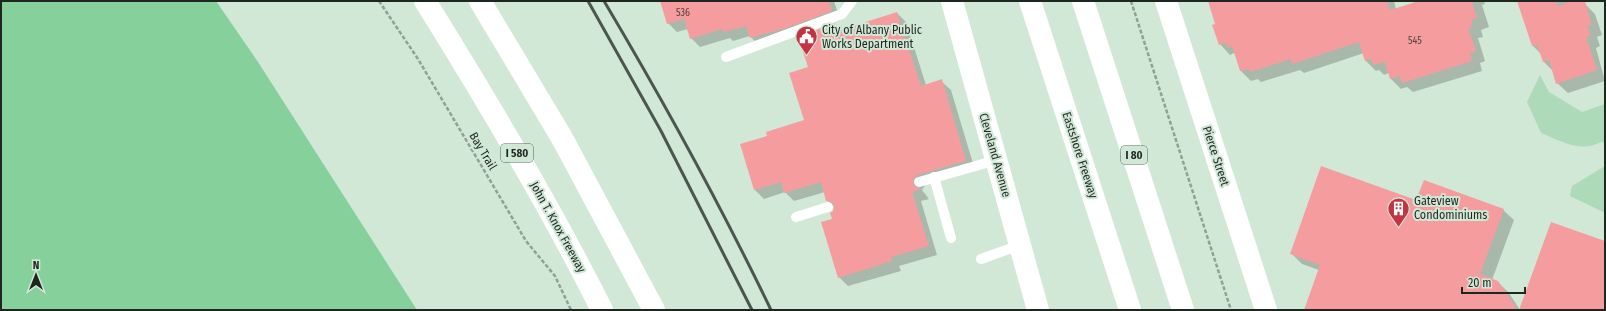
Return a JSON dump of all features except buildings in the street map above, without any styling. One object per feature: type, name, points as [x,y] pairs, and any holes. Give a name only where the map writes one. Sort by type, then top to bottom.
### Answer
[{"type":"main road","name":"John T. Knox Freeway","points":[[425,1],[512,143],[602,310]]},
{"type":"main road","points":[[480,1],[570,151],[654,310]]},
{"type":"main road","name":"Cleveland Avenue","points":[[952,1],[1038,310]]},
{"type":"main road","name":"Eastshore Freeway","points":[[1030,1],[1128,306]]},
{"type":"main road","name":"I 80","points":[[1084,1],[1183,310]]},
{"type":"main road","name":"Pierce Street","points":[[1166,1],[1266,310]]},
{"type":"lane","points":[[726,57],[842,14],[852,1]]},
{"type":"lane","points":[[919,182],[996,160]]},
{"type":"lane","points":[[934,178],[952,238]]},
{"type":"lane","points":[[796,217],[828,207]]},
{"type":"lane","points":[[981,259],[1020,245]]},
{"type":"path","name":"Bay Trail","points":[[379,1],[418,59],[526,241],[555,276],[571,310]]},
{"type":"path","points":[[1131,1],[1230,310]]},
{"type":"shaded area","points":[[1,1],[216,1],[258,62],[417,310],[1,310]]},
{"type":"shaded area","points":[[1540,75],[1549,92],[1582,112],[1605,104],[1605,143],[1601,142],[1586,146],[1571,145],[1541,133],[1527,102]]},
{"type":"shaded area","points":[[1605,166],[1605,213],[1570,196],[1572,186]]},
{"type":"railway","points":[[588,1],[661,131],[752,310]]},
{"type":"railway","points":[[604,1],[691,154],[732,231],[771,310]]},
{"type":"place","name":"City of Albany Public Works Department","points":[[806,56]]},
{"type":"place","name":"Gateview Condominiums","points":[[1398,228]]}]
